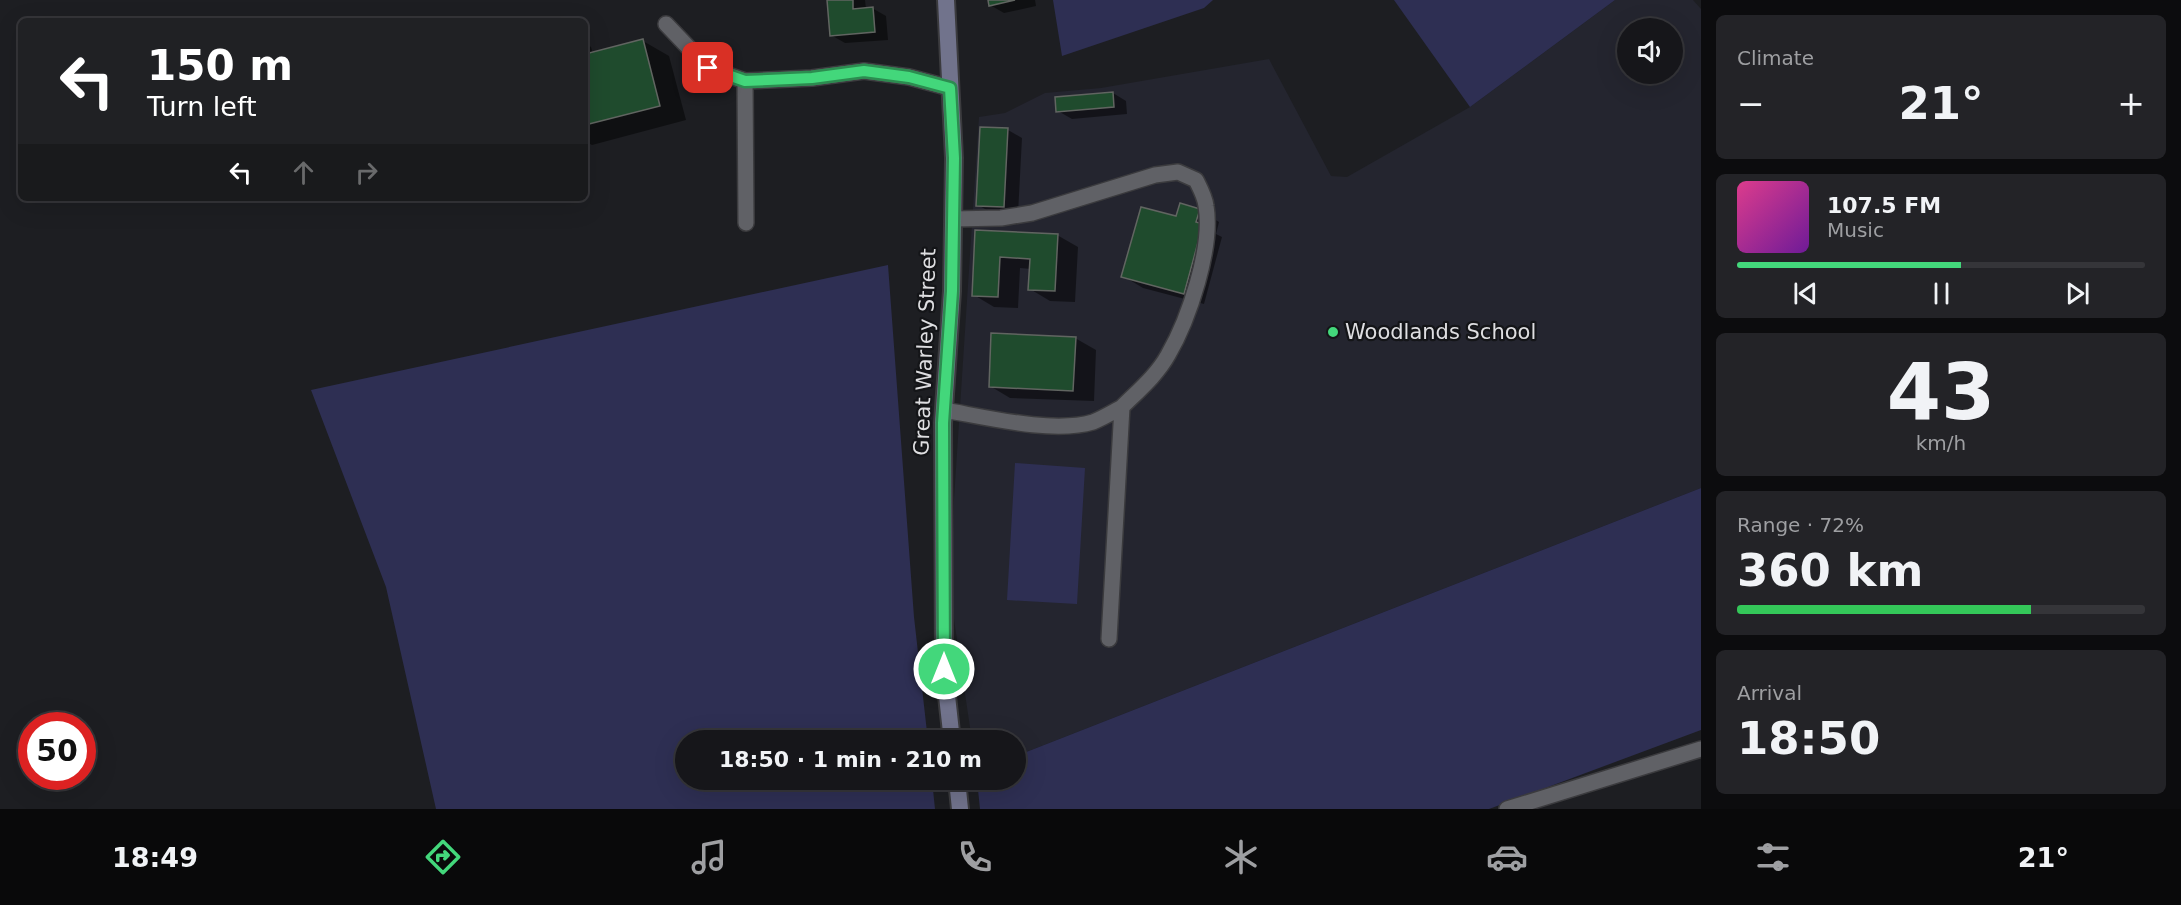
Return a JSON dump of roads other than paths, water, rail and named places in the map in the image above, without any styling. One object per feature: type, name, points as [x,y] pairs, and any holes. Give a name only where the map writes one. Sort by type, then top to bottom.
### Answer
[{"type":"main road","name":"Great Warley Street","points":[[946,0],[954,158],[952,291],[944,410],[944,669],[951,730]]},
{"type":"main road","points":[[958,790],[960,809]]},
{"type":"lane","points":[[666,24],[708,68],[745,81],[812,78],[864,71],[909,77],[950,88]]},
{"type":"lane","points":[[745,81],[746,223]]},
{"type":"lane","points":[[944,410],[1019,423],[1063,426],[1093,422],[1122,407],[1156,372],[1168,356],[1193,297],[1207,244],[1206,205],[1196,180],[1178,172],[1155,175],[1032,213],[1001,218],[953,219]]},
{"type":"lane","points":[[1108,639],[1122,407]]},
{"type":"lane","points":[[1507,809],[1701,749]]},
{"type":"place","name":"Woodlands School","points":[[1333,332]]}]
